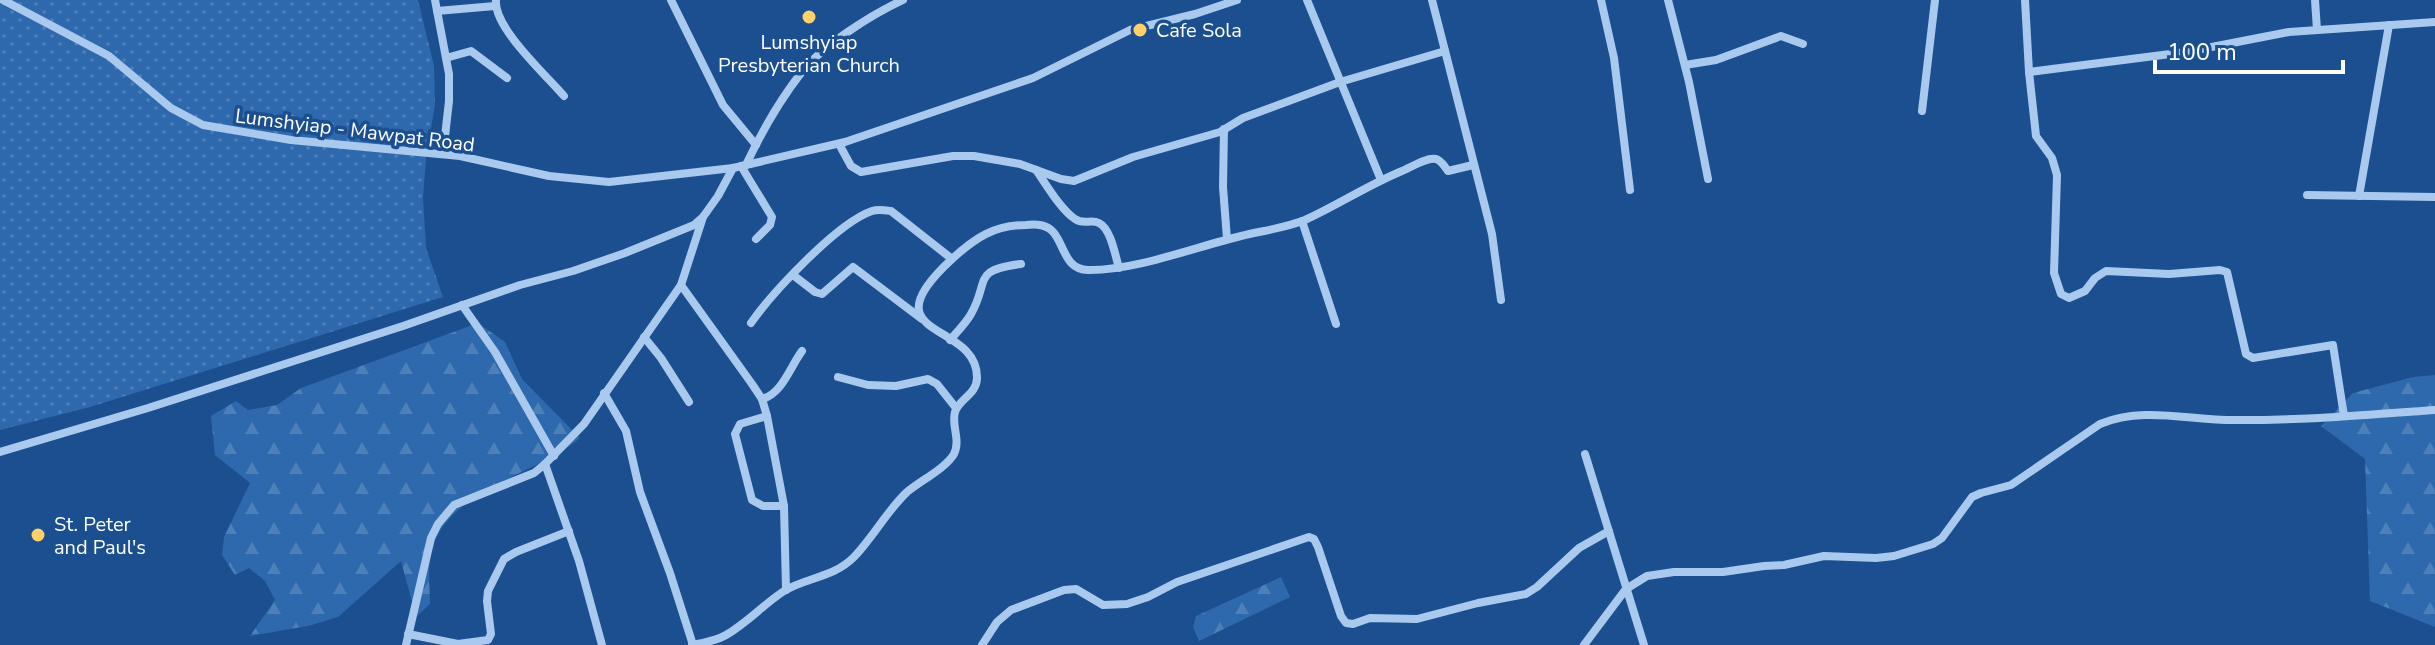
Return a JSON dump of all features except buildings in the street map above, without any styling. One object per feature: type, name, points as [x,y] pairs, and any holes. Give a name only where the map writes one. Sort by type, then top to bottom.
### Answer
[{"type":"street","name":"Lumshyiap - Mawpat Road","points":[[3,0],[109,56],[171,108],[203,125],[278,138],[443,154],[579,181],[640,180],[740,166],[839,144],[1033,78],[1130,30],[1237,0]]},
{"type":"street","points":[[435,0],[446,58],[449,101],[443,154]]},
{"type":"street","points":[[671,0],[723,105],[756,145]]},
{"type":"street","points":[[0,452],[148,408],[625,253],[694,225],[756,145],[803,71],[850,32],[881,10],[903,0]]},
{"type":"street","points":[[1307,0],[1381,180]]},
{"type":"street","points":[[1432,0],[1492,234],[1501,300]]},
{"type":"street","points":[[1601,0],[1614,58],[1630,190]]},
{"type":"street","points":[[1668,0],[1685,65],[1708,179]]},
{"type":"street","points":[[1922,111],[1935,0]]},
{"type":"street","points":[[2025,0],[2036,136],[2056,165],[2054,273],[2061,294],[2069,298],[2079,295],[2106,271],[2169,274],[2227,272],[2246,354],[2253,358],[2333,345],[2344,416]]},
{"type":"street","points":[[2315,0],[2317,30]]},
{"type":"street","points":[[437,11],[496,3],[503,25],[564,96]]},
{"type":"street","points":[[2029,72],[2186,52],[2278,33],[2435,22]]},
{"type":"street","points":[[2359,196],[2389,25]]},
{"type":"street","points":[[1685,65],[1716,60],[1775,37],[1787,37],[1803,44]]},
{"type":"street","points":[[446,58],[466,51],[475,53],[507,78]]},
{"type":"street","points":[[839,144],[851,166],[861,172],[953,156],[974,156],[1020,164],[1074,181],[1133,157],[1201,138],[1243,118],[1340,82],[1445,51]]},
{"type":"street","points":[[1224,129],[1223,187],[1227,239]]},
{"type":"street","points":[[923,320],[918,311],[918,301],[923,290],[952,259],[996,228],[1038,224],[1053,231],[1074,267],[1085,270],[1119,268],[1302,221],[1381,180],[1431,159],[1441,161],[1448,171],[1473,165]]},
{"type":"street","points":[[740,166],[772,217],[770,225],[756,239]]},
{"type":"street","points":[[1035,169],[1072,217],[1084,223],[1096,221],[1102,224],[1119,268]]},
{"type":"street","points":[[2307,195],[2435,197]]},
{"type":"street","points":[[751,323],[779,287],[852,222],[869,212],[880,209],[891,211],[952,259]]},
{"type":"street","points":[[406,645],[431,538],[445,513],[454,505],[519,480],[545,464],[584,424],[681,285],[703,217]]},
{"type":"street","points":[[1302,221],[1336,324]]},
{"type":"street","points":[[950,340],[972,313],[987,274],[1002,266],[1021,264]]},
{"type":"street","points":[[604,393],[626,431],[640,492],[692,645],[725,636],[786,590],[841,568],[854,557],[908,491],[953,456],[956,408],[975,388],[977,373],[967,354],[898,303],[860,270],[853,267],[822,294],[793,275]]},
{"type":"street","points":[[681,285],[762,399],[784,506],[786,590]]},
{"type":"street","points":[[462,305],[495,352],[554,456]]},
{"type":"street","points":[[644,337],[689,402]]},
{"type":"street","points":[[762,399],[770,397],[777,390],[802,351]]},
{"type":"street","points":[[838,377],[868,385],[896,386],[928,379],[937,384],[956,408]]},
{"type":"street","points":[[1584,645],[1626,589],[1647,576],[1723,572],[1784,565],[1824,556],[1894,556],[1933,544],[1942,538],[1972,497],[2011,485],[2115,417],[2149,414],[2238,420],[2435,410]]},
{"type":"street","points":[[767,416],[740,424],[735,434],[752,500],[763,506],[784,506]]},
{"type":"street","points":[[1585,454],[1644,645]]},
{"type":"street","points":[[545,464],[569,531],[602,645]]},
{"type":"street","points":[[408,634],[458,644],[488,640],[491,634],[488,591],[504,559],[569,531]]},
{"type":"street","points":[[982,645],[997,622],[1011,610],[1064,590],[1076,589],[1103,605],[1127,604],[1177,582],[1309,537],[1318,547],[1346,623],[1353,624],[1370,618],[1417,619],[1526,594],[1579,548],[1609,531]]},
{"type":"green space","points":[[0,0],[418,0],[434,66],[435,105],[423,198],[426,248],[443,297],[90,407],[0,430]]},
{"type":"green space","points":[[478,323],[505,342],[522,379],[580,438],[469,501],[451,517],[437,537],[430,560],[430,604],[416,617],[401,561],[338,617],[308,626],[250,636],[275,600],[265,581],[249,568],[235,575],[222,555],[224,537],[250,483],[215,455],[211,416],[236,401],[248,410],[277,405],[301,388]]},
{"type":"green space","points":[[2435,375],[2435,627],[2370,601],[2365,459],[2321,426],[2353,393],[2413,377]]},
{"type":"green space","points":[[1281,577],[1290,597],[1199,641],[1193,627],[1196,616]]},
{"type":"place","name":"Lumshyiap Presbyterian Church","points":[[809,17]]},
{"type":"place","name":"Cafe Sola","points":[[1140,30]]},
{"type":"place","name":"St. Peter and Paul's","points":[[38,535]]}]
